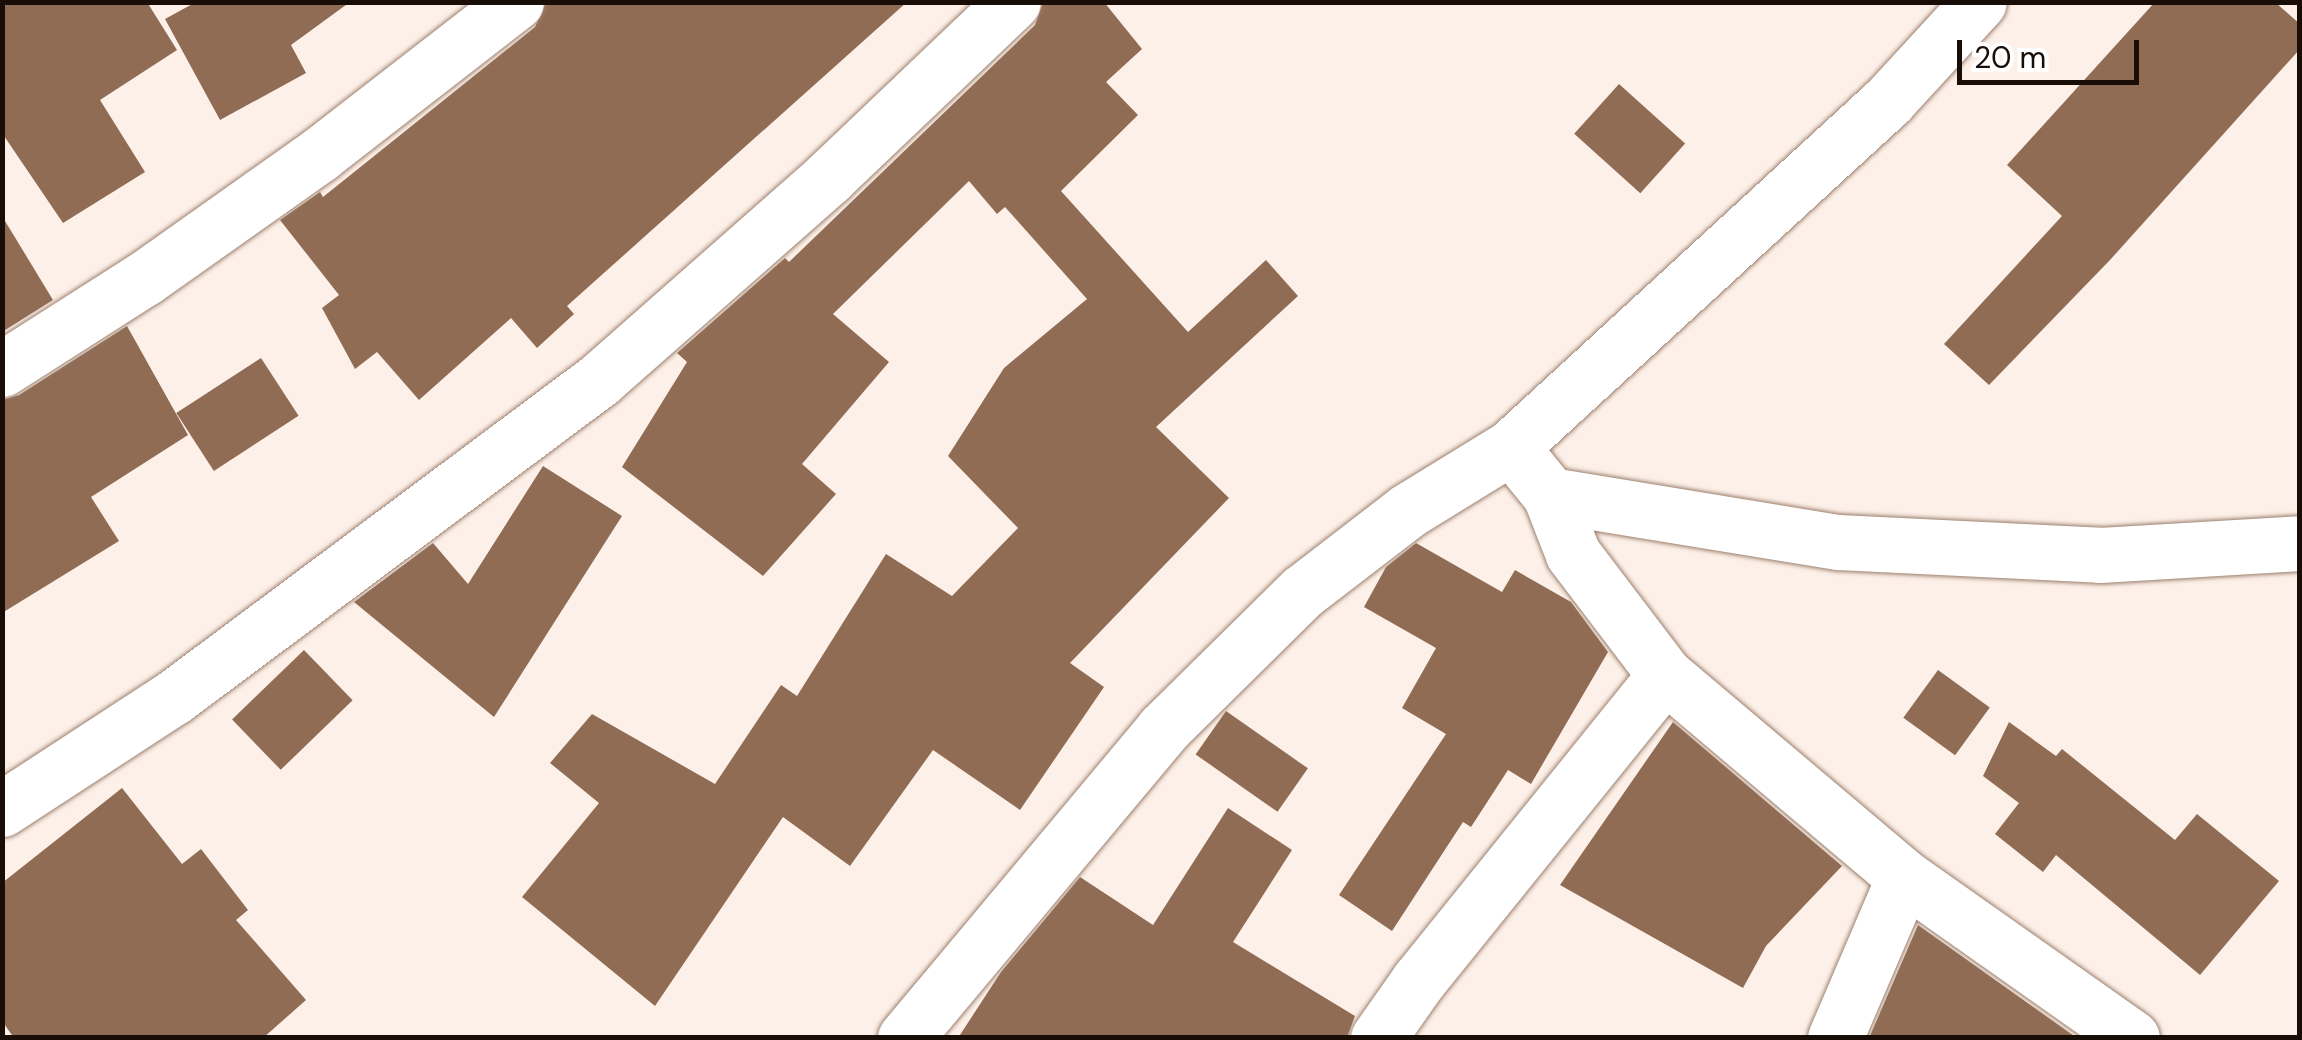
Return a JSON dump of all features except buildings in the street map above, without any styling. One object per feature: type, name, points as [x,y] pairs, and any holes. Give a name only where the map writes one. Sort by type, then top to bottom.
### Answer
[{"type":"street","points":[[2,369],[146,278],[304,165],[516,2]]},
{"type":"street","points":[[2,809],[174,697],[598,380],[830,177],[1013,2]]},
{"type":"street","points":[[905,1038],[1163,729],[1302,592],[1406,511],[1511,448],[1888,101],[1979,2]]},
{"type":"street","points":[[1511,448],[1550,495],[1572,554],[1664,676],[1904,876],[2132,1038]]},
{"type":"street","points":[[1550,495],[1838,542],[2100,555],[2300,543]]},
{"type":"street","points":[[1378,1038],[1418,981],[1664,676]]},
{"type":"street","points":[[1836,1038],[1904,876]]}]
